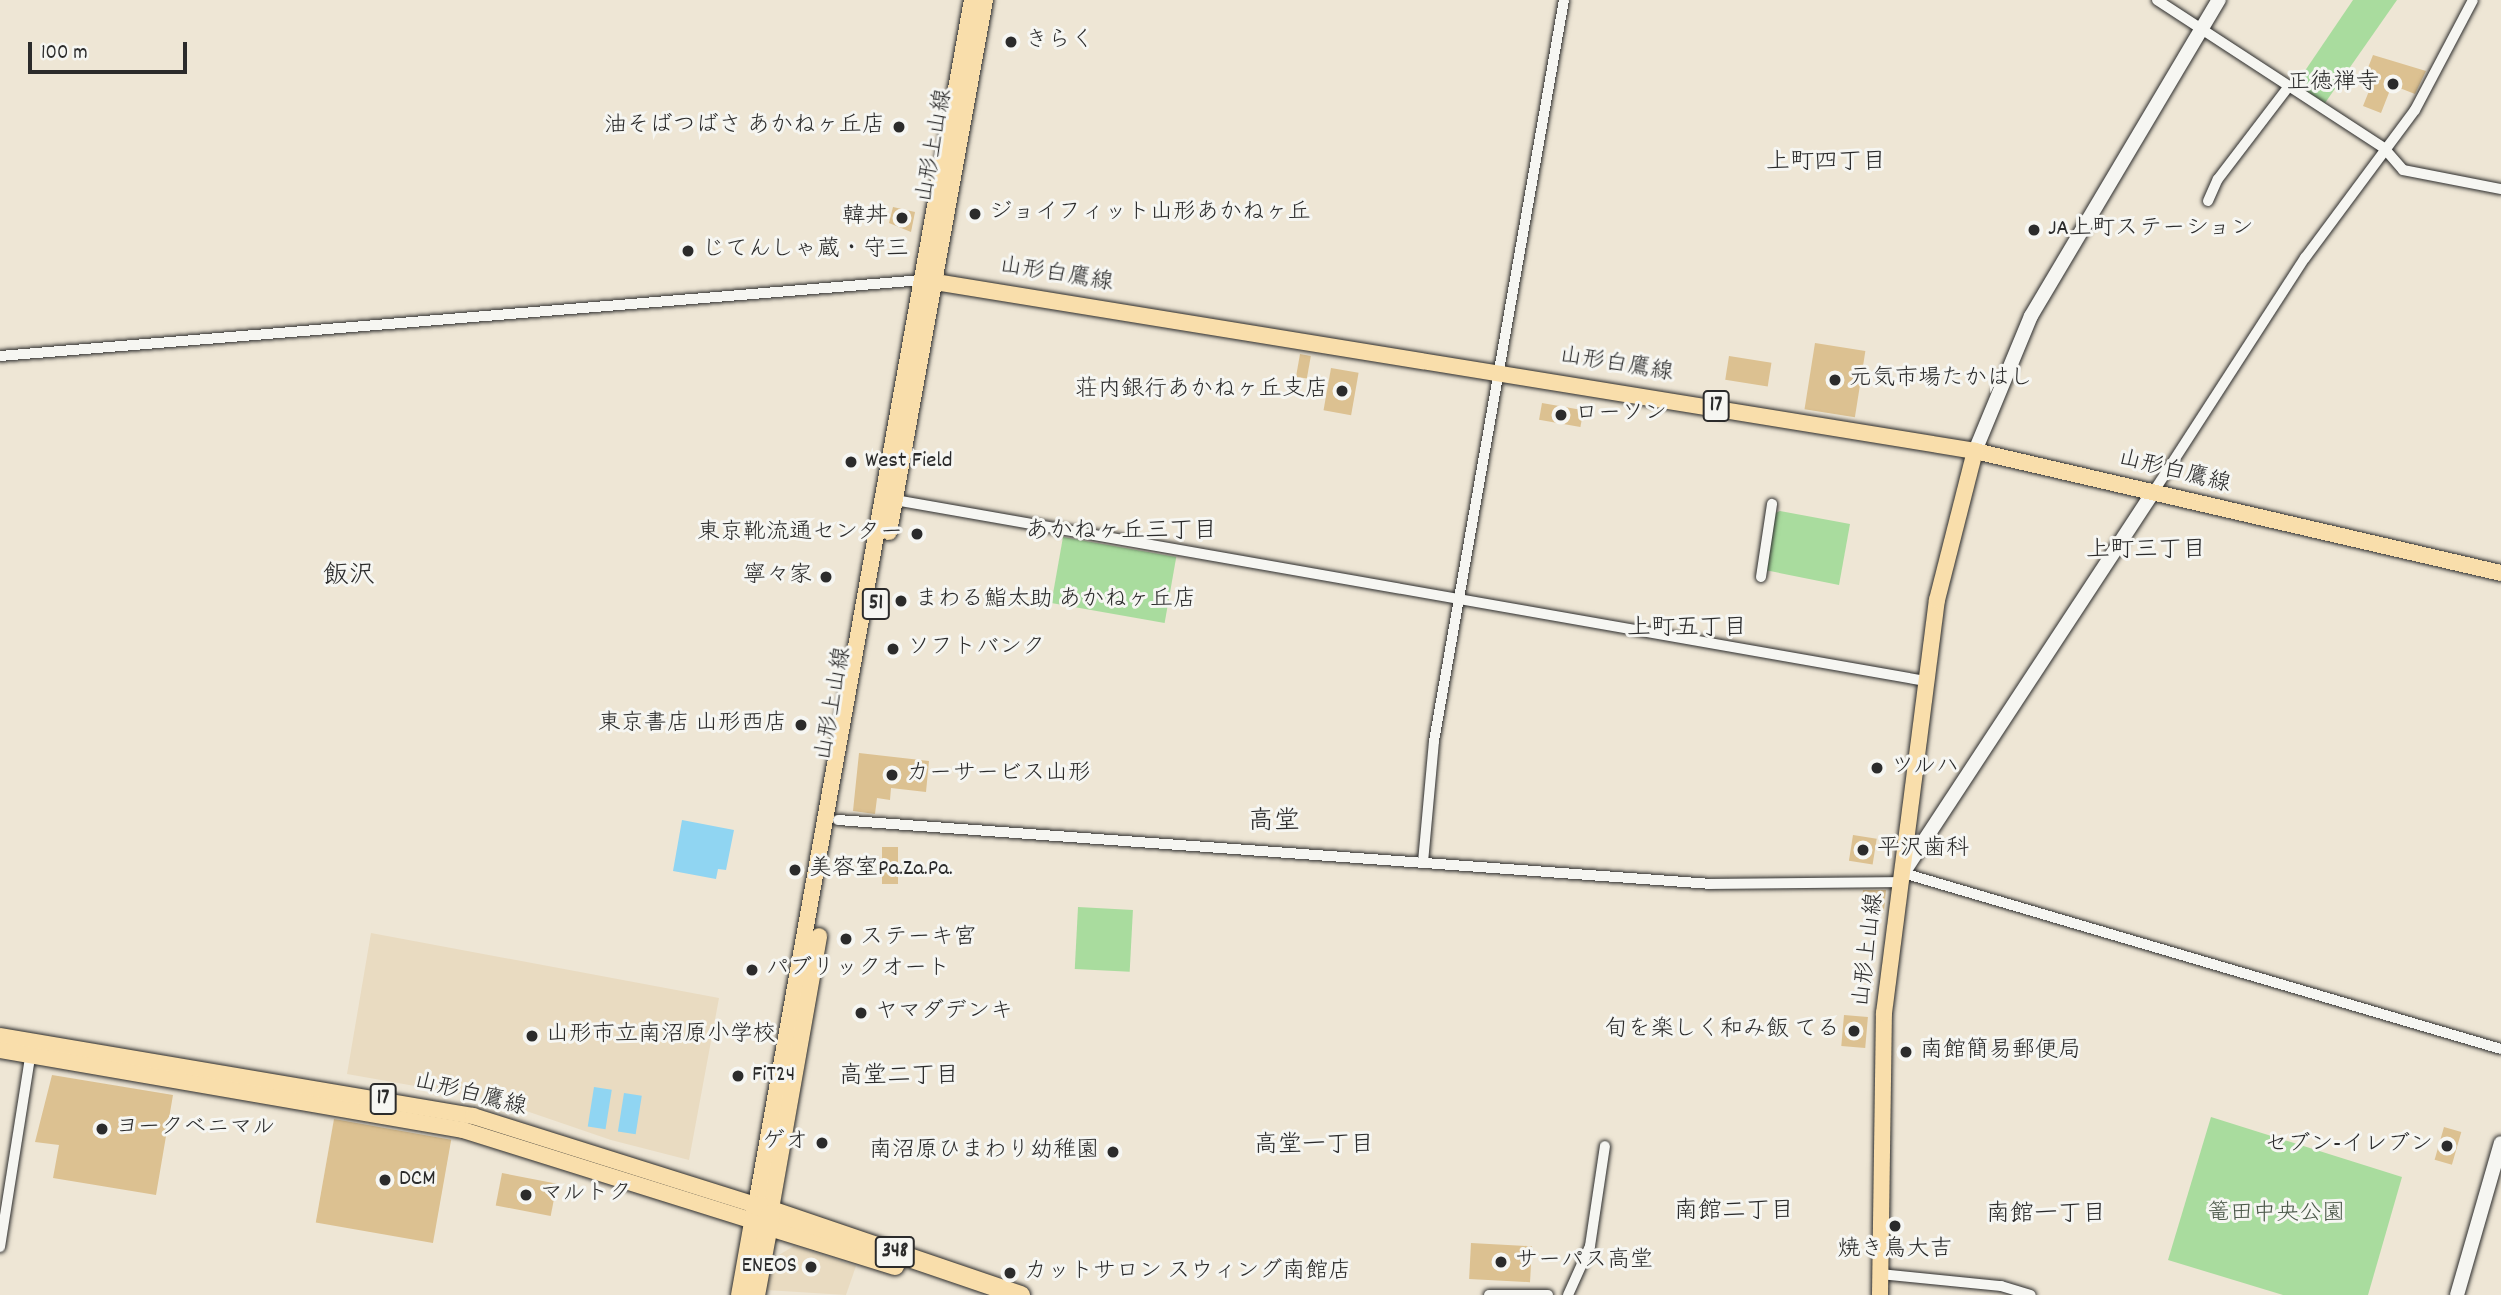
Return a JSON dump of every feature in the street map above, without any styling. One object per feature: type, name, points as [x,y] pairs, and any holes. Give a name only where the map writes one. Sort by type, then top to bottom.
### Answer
[{"type":"highway","points":[[740,1295],[762,1215]]},
{"type":"highway","points":[[755,1295],[762,1215]]},
{"type":"highway","name":"348","points":[[762,1215],[988,1295]]},
{"type":"highway","name":"348","points":[[762,1215],[1020,1295]]},
{"type":"main road","name":"山形上山線","points":[[762,1215],[838,820],[895,500],[972,0]]},
{"type":"main road","name":"山形上山線","points":[[762,1215],[930,280],[985,0]]},
{"type":"main road","name":"山形白鷹線","points":[[930,280],[1500,370],[1975,450],[2501,573]]},
{"type":"main road","name":"山形上山線","points":[[1880,1295],[1884,1013],[1937,600],[1975,450]]},
{"type":"main road","name":"山形白鷹線","points":[[0,1036],[31,1047],[473,1116],[762,1215]]},
{"type":"main road","name":"山形白鷹線","points":[[0,1050],[31,1047]]},
{"type":"street","points":[[1423,862],[1434,741],[1564,0]]},
{"type":"street","points":[[2157,0],[2384,148],[2403,170],[2501,189]]},
{"type":"street","points":[[1975,450],[2031,316],[2219,0]]},
{"type":"street","points":[[1902,877],[2305,258],[2384,148],[2415,110],[2473,0]]},
{"type":"street","points":[[2208,201],[2218,179],[2289,86]]},
{"type":"street","points":[[0,356],[930,280]]},
{"type":"street","points":[[895,500],[1926,681]]},
{"type":"street","points":[[1761,577],[1772,504]]},
{"type":"street","points":[[838,820],[1711,884],[1902,877],[2501,1049]]},
{"type":"street","points":[[0,1247],[31,1047]]},
{"type":"street","points":[[2457,1295],[2501,1143]]},
{"type":"street","points":[[1568,1295],[1590,1246],[1605,1146]]},
{"type":"street","points":[[1880,1274],[2001,1286],[2031,1295]]},
{"type":"street","points":[[1489,1295],[1548,1295]]},
{"type":"shaded area","name":"山形市立南沼原小学校","points":[[371,933],[719,998],[689,1160],[611,1140],[494,1100],[347,1074]]},
{"type":"shaded area","points":[[794,1246],[856,1266],[846,1295],[766,1290],[772,1259]]},
{"type":"green space","points":[[2353,0],[2397,0],[2325,103],[2296,84]]},
{"type":"green space","points":[[1780,511],[1850,524],[1839,585],[1765,570],[1773,514]]},
{"type":"green space","points":[[1063,537],[1176,557],[1165,623],[1051,603]]},
{"type":"green space","points":[[1078,907],[1133,910],[1130,972],[1075,969]]},
{"type":"green space","name":"篭田中央公園","points":[[2211,1117],[2402,1177],[2368,1295],[2283,1295],[2168,1260]]},
{"type":"water","points":[[682,820],[734,830],[726,870],[718,869],[716,879],[673,871]]},
{"type":"water","points":[[594,1087],[612,1090],[606,1129],[588,1127]]},
{"type":"water","points":[[624,1093],[642,1096],[636,1134],[618,1132]]},
{"type":"building","name":"正徳禅寺","points":[[2373,55],[2426,71],[2415,94],[2392,85],[2381,113],[2363,106],[2371,86],[2362,83]]},
{"type":"building","name":"韓丼","points":[[893,207],[915,212],[911,232],[889,223]]},
{"type":"building","name":"元気市場たかはし","points":[[1815,343],[1865,351],[1855,417],[1805,409]]},
{"type":"building","points":[[1300,354],[1311,356],[1307,379],[1296,377]]},
{"type":"building","points":[[1729,356],[1771,363],[1768,386],[1725,380]]},
{"type":"building","name":"荘内銀行あかねヶ丘支店","points":[[1331,368],[1359,373],[1351,415],[1324,410]]},
{"type":"building","name":"ローソン","points":[[1542,403],[1583,410],[1580,427],[1539,420]]},
{"type":"building","name":"カーサービス山形","points":[[859,753],[929,761],[926,792],[891,788],[890,800],[877,798],[875,814],[853,811]]},
{"type":"building","name":"平沢歯科","points":[[1853,835],[1877,839],[1873,864],[1849,861]]},
{"type":"building","points":[[882,847],[898,847],[898,884],[882,884]]},
{"type":"building","points":[[1863,890],[1886,890],[1884,911],[1861,908]]},
{"type":"building","name":"旬を楽しく和み飯 てる","points":[[1844,1015],[1868,1017],[1865,1048],[1841,1046]]},
{"type":"building","name":"ヨークベニマル","points":[[52,1075],[173,1095],[156,1195],[53,1178],[59,1145],[35,1142]]},
{"type":"building","name":"DCM","points":[[334,1119],[451,1140],[433,1243],[316,1222]]},
{"type":"building","name":"セブン-イレブン","points":[[2444,1127],[2461,1132],[2452,1165],[2435,1160]]},
{"type":"building","name":"マルトク","points":[[502,1173],[557,1184],[551,1216],[496,1205]]},
{"type":"building","name":"サーパス高堂","points":[[1471,1243],[1532,1246],[1530,1282],[1469,1279]]},
{"type":"place","name":"きらく","points":[[1011,42]]},
{"type":"place","name":"正徳禅寺","points":[[2393,84]]},
{"type":"place","name":"油そばつばさ あかねヶ丘店","points":[[899,127]]},
{"type":"place","name":"ジョイフィット山形あかねヶ丘","points":[[975,214]]},
{"type":"place","name":"韓丼","points":[[902,218]]},
{"type":"place","name":"JA上町ステーション","points":[[2034,230]]},
{"type":"place","name":"じてんしゃ蔵・守三","points":[[688,251]]},
{"type":"place","name":"元気市場たかはし","points":[[1835,380]]},
{"type":"place","name":"荘内銀行あかねヶ丘支店","points":[[1342,391]]},
{"type":"place","name":"ローソン","points":[[1561,415]]},
{"type":"place","name":"West Field","points":[[851,462]]},
{"type":"place","name":"東京靴流通センター","points":[[917,534]]},
{"type":"place","name":"寧々家","points":[[826,577]]},
{"type":"place","name":"まわる鮨太助 あかねヶ丘店","points":[[901,601]]},
{"type":"place","name":"ソフトバンク","points":[[893,649]]},
{"type":"place","name":"東京書店 山形西店","points":[[801,725]]},
{"type":"place","name":"ツルハ","points":[[1877,768]]},
{"type":"place","name":"カーサービス山形","points":[[892,775]]},
{"type":"place","name":"平沢歯科","points":[[1863,850]]},
{"type":"place","name":"美容室Pa.Za.Pa.","points":[[795,870]]},
{"type":"place","name":"ステーキ宮","points":[[846,939]]},
{"type":"place","name":"パブリックオート","points":[[752,970]]},
{"type":"place","name":"ヤマダデンキ","points":[[861,1013]]},
{"type":"place","name":"旬を楽しく和み飯 てる","points":[[1854,1031]]},
{"type":"place","name":"山形市立南沼原小学校","points":[[532,1036]]},
{"type":"place","name":"南館簡易郵便局","points":[[1906,1052]]},
{"type":"place","name":"FiT24","points":[[738,1076]]},
{"type":"place","name":"ヨークベニマル","points":[[102,1129]]},
{"type":"place","name":"ゲオ","points":[[822,1143]]},
{"type":"place","name":"セブン-イレブン","points":[[2447,1146]]},
{"type":"place","name":"南沼原ひまわり幼稚園","points":[[1113,1152]]},
{"type":"place","name":"DCM","points":[[385,1180]]},
{"type":"place","name":"マルトク","points":[[526,1195]]},
{"type":"place","name":"焼き鳥大吉","points":[[1895,1226]]},
{"type":"place","name":"サーパス高堂","points":[[1501,1262]]},
{"type":"place","name":"ENEOS","points":[[811,1267]]},
{"type":"place","name":"カットサロン スウィング南館店","points":[[1010,1273]]},
{"type":"district","name":"上町四丁目","points":[[1826,164]]},
{"type":"district","name":"あかねヶ丘三丁目","points":[[1121,533]]},
{"type":"district","name":"上町三丁目","points":[[2146,552]]},
{"type":"district","name":"飯沢","points":[[349,577]]},
{"type":"district","name":"上町五丁目","points":[[1687,630]]},
{"type":"district","name":"高堂","points":[[1274,823]]},
{"type":"district","name":"高堂二丁目","points":[[899,1078]]},
{"type":"district","name":"高堂一丁目","points":[[1314,1147]]},
{"type":"district","name":"南館二丁目","points":[[1734,1213]]},
{"type":"district","name":"南館一丁目","points":[[2046,1216]]}]
